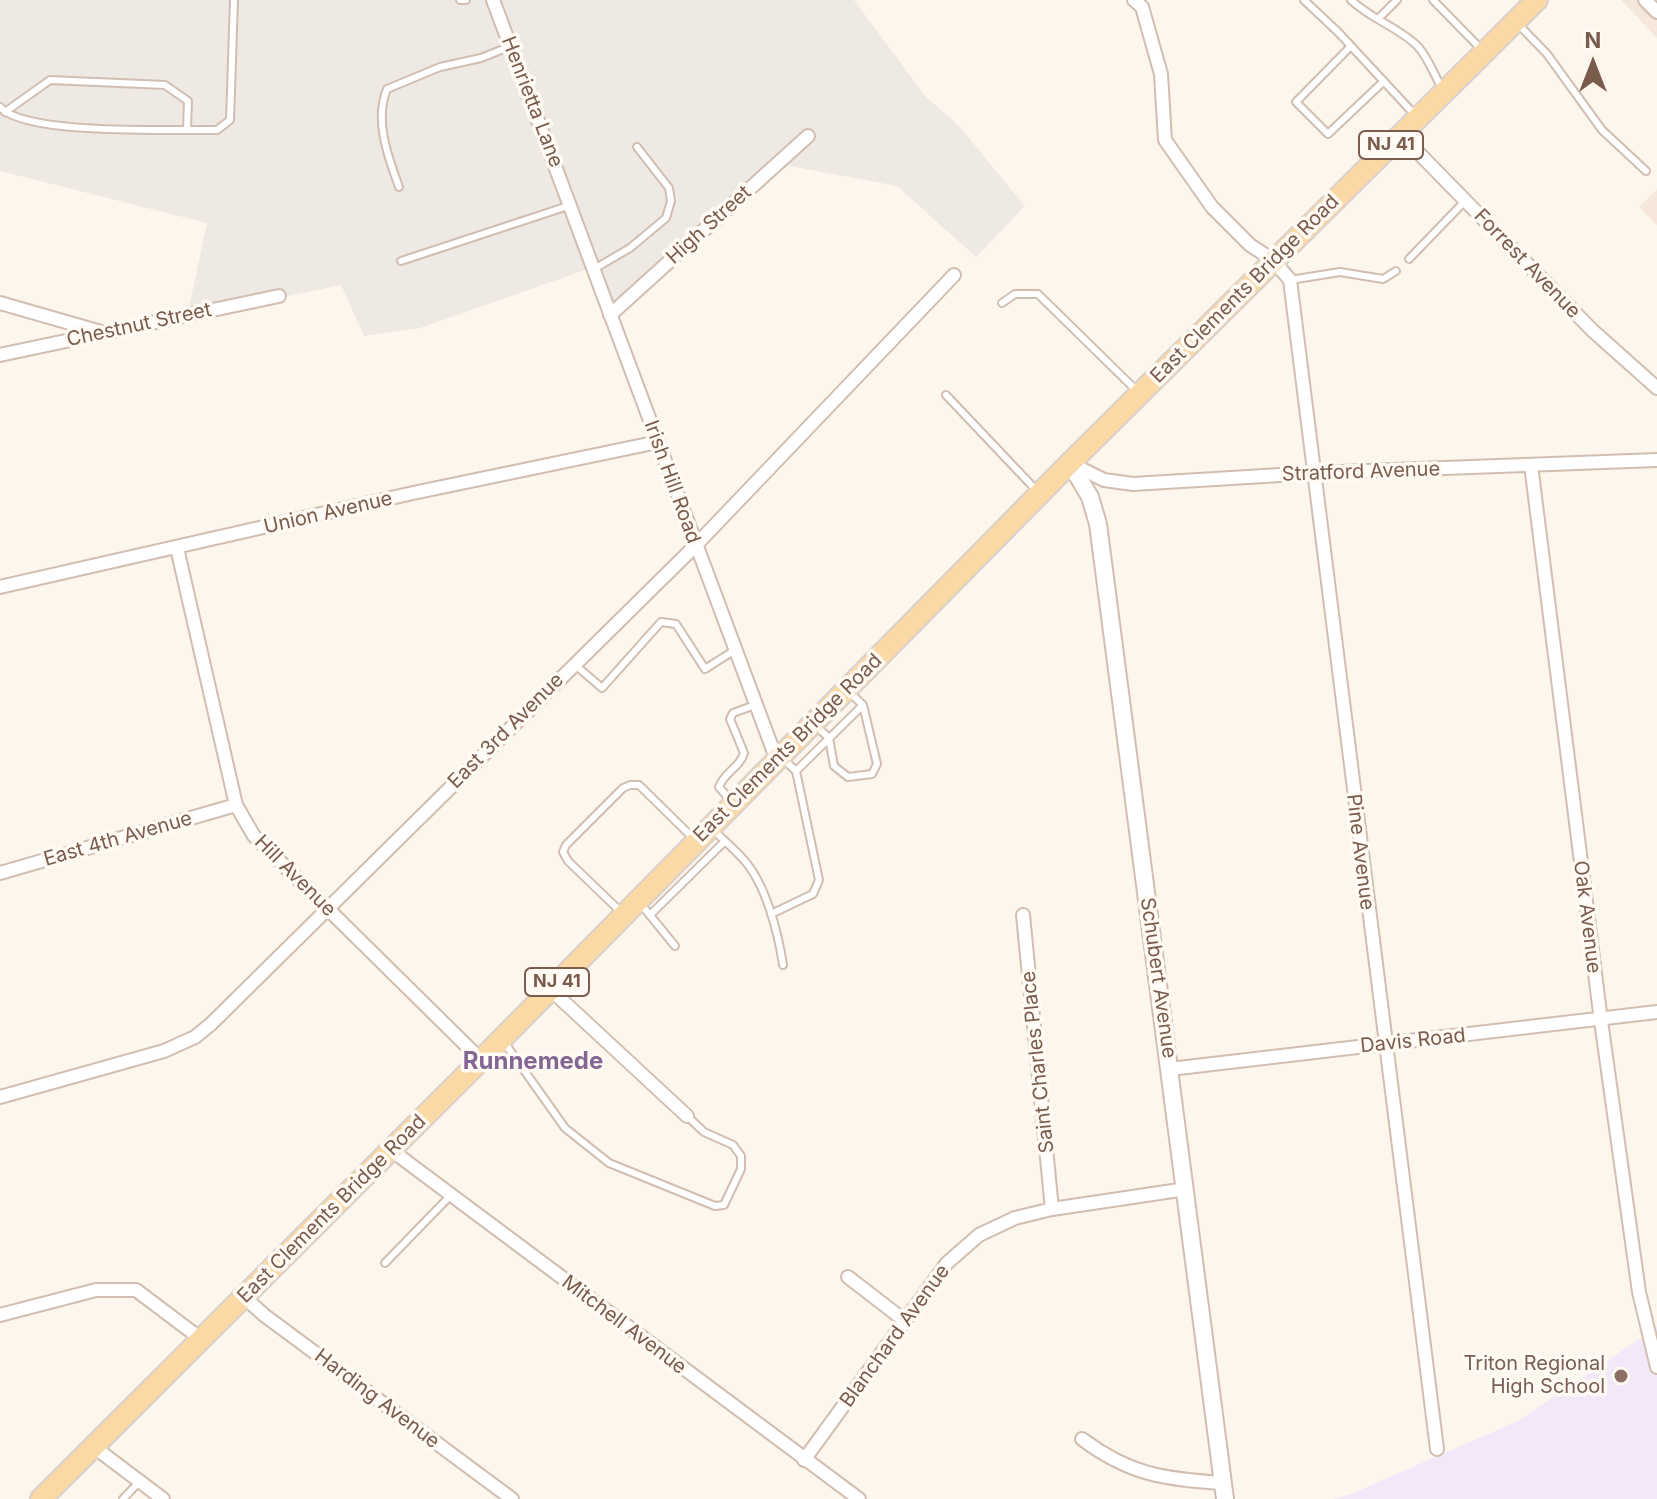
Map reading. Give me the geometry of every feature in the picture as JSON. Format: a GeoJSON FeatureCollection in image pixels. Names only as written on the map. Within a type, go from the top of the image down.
{"type":"FeatureCollection","features":[{"type":"Feature","properties":{"kind":"main road","name":"East Clements Bridge Road"},"geometry":{"type":"LineString","coordinates":[[41,1499],[550,989],[637,910],[703,834],[812,722],[1537,0]]}},
{"type":"Feature","properties":{"kind":"street","name":"Henrietta Lane"},"geometry":{"type":"LineString","coordinates":[[493,0],[571,205]]}},
{"type":"Feature","properties":{"kind":"street"},"geometry":{"type":"LineString","coordinates":[[1134,0],[1142,7],[1161,74],[1165,140],[1212,207],[1250,245],[1273,260],[1290,280]]}},
{"type":"Feature","properties":{"kind":"street"},"geometry":{"type":"LineString","coordinates":[[1645,0],[1657,12]]}},
{"type":"Feature","properties":{"kind":"street","name":"Forrest Avenue"},"geometry":{"type":"LineString","coordinates":[[1401,135],[1592,330],[1657,388]]}},
{"type":"Feature","properties":{"kind":"street","name":"High Street"},"geometry":{"type":"LineString","coordinates":[[610,315],[808,136]]}},
{"type":"Feature","properties":{"kind":"street","name":"Irish Hill Road"},"geometry":{"type":"LineString","coordinates":[[571,205],[695,546],[778,757]]}},
{"type":"Feature","properties":{"kind":"street","name":"East 3rd Avenue"},"geometry":{"type":"LineString","coordinates":[[0,1097],[164,1051],[195,1037],[211,1024],[695,546],[954,275]]}},
{"type":"Feature","properties":{"kind":"street","name":"Pine Avenue"},"geometry":{"type":"LineString","coordinates":[[1290,280],[1437,1449]]}},
{"type":"Feature","properties":{"kind":"street","name":"Chestnut Street"},"geometry":{"type":"LineString","coordinates":[[0,355],[279,296]]}},
{"type":"Feature","properties":{"kind":"street"},"geometry":{"type":"LineString","coordinates":[[0,303],[103,332]]}},
{"type":"Feature","properties":{"kind":"street","name":"Union Avenue"},"geometry":{"type":"LineString","coordinates":[[0,587],[413,493],[658,442]]}},
{"type":"Feature","properties":{"kind":"street","name":"Stratford Avenue"},"geometry":{"type":"LineString","coordinates":[[1070,463],[1104,480],[1133,484],[1313,473],[1657,460]]}},
{"type":"Feature","properties":{"kind":"street","name":"Schubert Avenue"},"geometry":{"type":"LineString","coordinates":[[1070,463],[1090,497],[1098,524],[1224,1491]]}},
{"type":"Feature","properties":{"kind":"street","name":"Oak Avenue"},"geometry":{"type":"LineString","coordinates":[[1531,465],[1601,1021],[1639,1292],[1657,1367]]}},
{"type":"Feature","properties":{"kind":"street","name":"Hill Avenue"},"geometry":{"type":"LineString","coordinates":[[177,548],[236,805],[254,836],[481,1060]]}},
{"type":"Feature","properties":{"kind":"street","name":"East 4th Avenue"},"geometry":{"type":"LineString","coordinates":[[0,873],[236,805]]}},
{"type":"Feature","properties":{"kind":"street","name":"Saint Charles Place"},"geometry":{"type":"LineString","coordinates":[[1023,915],[1052,1209]]}},
{"type":"Feature","properties":{"kind":"street"},"geometry":{"type":"LineString","coordinates":[[550,989],[687,1116]]}},
{"type":"Feature","properties":{"kind":"street","name":"Davis Road"},"geometry":{"type":"LineString","coordinates":[[1170,1069],[1601,1021],[1657,1012]]}},
{"type":"Feature","properties":{"kind":"street","name":"Mitchell Avenue"},"geometry":{"type":"LineString","coordinates":[[391,1150],[859,1499]]}},
{"type":"Feature","properties":{"kind":"street","name":"Blanchard Avenue"},"geometry":{"type":"LineString","coordinates":[[804,1460],[947,1263],[979,1235],[1015,1218],[1052,1209],[1186,1189]]}},
{"type":"Feature","properties":{"kind":"street"},"geometry":{"type":"LineString","coordinates":[[848,1277],[905,1321]]}},
{"type":"Feature","properties":{"kind":"street"},"geometry":{"type":"LineString","coordinates":[[0,1315],[96,1290],[136,1290],[201,1339]]}},
{"type":"Feature","properties":{"kind":"street","name":"Harding Avenue"},"geometry":{"type":"LineString","coordinates":[[244,1297],[512,1499]]}},
{"type":"Feature","properties":{"kind":"street"},"geometry":{"type":"LineString","coordinates":[[1082,1439],[1108,1459],[1139,1472],[1224,1491]]}},
{"type":"Feature","properties":{"kind":"street"},"geometry":{"type":"LineString","coordinates":[[94,1447],[163,1499]]}},
{"type":"Feature","properties":{"kind":"lane"},"geometry":{"type":"LineString","coordinates":[[2,109],[37,123],[217,130],[230,120],[234,0]]}},
{"type":"Feature","properties":{"kind":"lane"},"geometry":{"type":"LineString","coordinates":[[1304,0],[1418,118]]}},
{"type":"Feature","properties":{"kind":"lane"},"geometry":{"type":"LineString","coordinates":[[1351,0],[1367,15],[1379,18],[1416,44],[1444,93]]}},
{"type":"Feature","properties":{"kind":"lane"},"geometry":{"type":"LineString","coordinates":[[1379,18],[1397,0]]}},
{"type":"Feature","properties":{"kind":"lane"},"geometry":{"type":"LineString","coordinates":[[1433,0],[1485,52]]}},
{"type":"Feature","properties":{"kind":"lane"},"geometry":{"type":"LineString","coordinates":[[1516,21],[1547,54],[1602,130],[1646,171]]}},
{"type":"Feature","properties":{"kind":"lane"},"geometry":{"type":"LineString","coordinates":[[399,187],[385,151],[382,101],[387,89],[440,67],[481,58],[511,46]]}},
{"type":"Feature","properties":{"kind":"lane"},"geometry":{"type":"LineString","coordinates":[[1351,46],[1296,102],[1328,134],[1384,81]]}},
{"type":"Feature","properties":{"kind":"lane"},"geometry":{"type":"LineString","coordinates":[[2,109],[50,80],[165,85],[188,101],[187,129]]}},
{"type":"Feature","properties":{"kind":"lane"},"geometry":{"type":"LineString","coordinates":[[594,269],[630,248],[666,218],[671,201],[669,188],[637,147]]}},
{"type":"Feature","properties":{"kind":"lane"},"geometry":{"type":"LineString","coordinates":[[1409,259],[1465,201]]}},
{"type":"Feature","properties":{"kind":"lane"},"geometry":{"type":"LineString","coordinates":[[401,261],[571,205]]}},
{"type":"Feature","properties":{"kind":"lane"},"geometry":{"type":"LineString","coordinates":[[1290,280],[1340,272],[1383,279],[1396,271]]}},
{"type":"Feature","properties":{"kind":"lane"},"geometry":{"type":"LineString","coordinates":[[1002,303],[1015,294],[1038,294],[1140,393]]}},
{"type":"Feature","properties":{"kind":"lane"},"geometry":{"type":"LineString","coordinates":[[946,395],[1040,494]]}},
{"type":"Feature","properties":{"kind":"lane"},"geometry":{"type":"LineString","coordinates":[[574,664],[602,688],[661,622],[676,624],[705,669],[735,650]]}},
{"type":"Feature","properties":{"kind":"lane"},"geometry":{"type":"LineString","coordinates":[[812,722],[829,738],[834,766],[848,777],[872,774],[877,764],[863,705],[846,689]]}},
{"type":"Feature","properties":{"kind":"lane"},"geometry":{"type":"LineString","coordinates":[[733,803],[719,787],[721,779],[741,762],[744,753],[730,719],[733,713],[756,705]]}},
{"type":"Feature","properties":{"kind":"lane"},"geometry":{"type":"LineString","coordinates":[[796,771],[863,705]]}},
{"type":"Feature","properties":{"kind":"lane"},"geometry":{"type":"LineString","coordinates":[[771,914],[813,894],[819,880],[796,771],[778,757]]}},
{"type":"Feature","properties":{"kind":"lane"},"geometry":{"type":"LineString","coordinates":[[675,946],[637,910],[568,861],[563,852],[566,845],[630,785],[639,785],[703,834],[725,841],[746,862],[771,914],[783,965]]}},
{"type":"Feature","properties":{"kind":"lane"},"geometry":{"type":"LineString","coordinates":[[637,910],[725,841]]}},
{"type":"Feature","properties":{"kind":"lane"},"geometry":{"type":"LineString","coordinates":[[502,1039],[565,1128],[609,1163],[715,1206],[724,1205],[741,1169],[741,1156],[733,1145],[704,1132],[687,1116]]}},
{"type":"Feature","properties":{"kind":"lane"},"geometry":{"type":"LineString","coordinates":[[385,1263],[451,1195]]}},
{"type":"Feature","properties":{"kind":"lane"},"geometry":{"type":"LineString","coordinates":[[123,1499],[140,1481]]}},
{"type":"Feature","properties":{"kind":"shaded area"},"geometry":{"type":"Polygon","coordinates":[[[0,0],[854,0],[926,97],[958,125],[1025,206],[976,257],[897,186],[774,163],[610,319],[588,269],[420,328],[364,336],[341,285],[187,317],[207,223],[0,171],[0,0]]]}},
{"type":"Feature","properties":{"kind":"shaded area"},"geometry":{"type":"Polygon","coordinates":[[[1621,0],[1657,0],[1657,38],[1621,0]]]}},
{"type":"Feature","properties":{"kind":"shaded area"},"geometry":{"type":"Polygon","coordinates":[[[1657,189],[1657,225],[1639,207],[1657,189]]]}},
{"type":"Feature","properties":{"kind":"shaded area","name":"Triton Regional High School"},"geometry":{"type":"Polygon","coordinates":[[[1657,1327],[1657,1499],[1333,1499],[1518,1421],[1657,1327]]]}},
{"type":"Feature","properties":{"kind":"place","name":"Triton Regional High School"},"geometry":{"type":"Point","coordinates":[1621,1376]}},
{"type":"Feature","properties":{"kind":"district","name":"Runnemede"},"geometry":{"type":"Point","coordinates":[533,1062]}}]}
